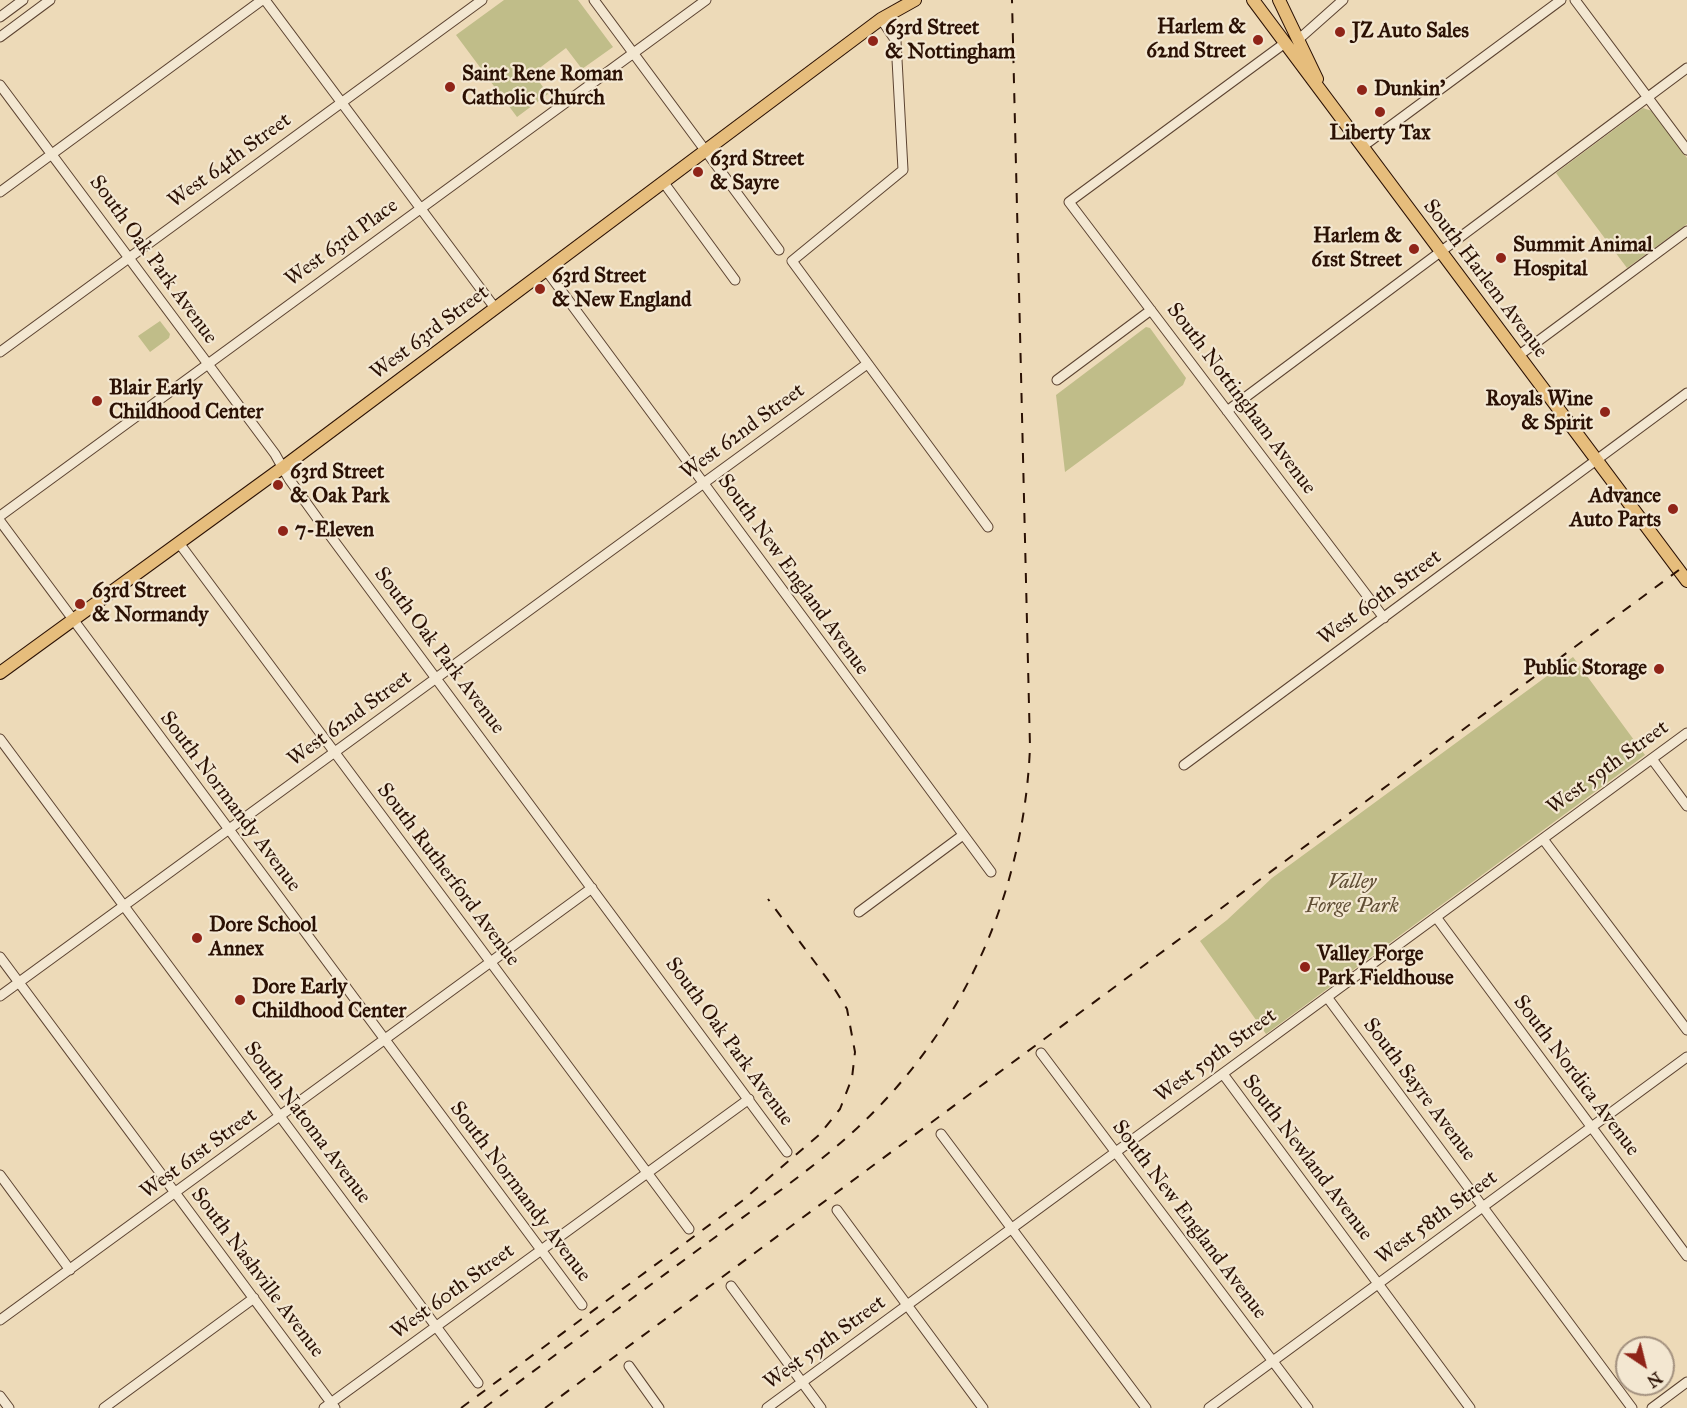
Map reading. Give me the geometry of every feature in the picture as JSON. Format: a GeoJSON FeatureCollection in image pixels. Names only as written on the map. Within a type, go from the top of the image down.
{"type":"FeatureCollection","features":[{"type":"Feature","properties":{"kind":"main road","name":"West 63rd Street"},"geometry":{"type":"LineString","coordinates":[[0,673],[282,468],[664,183],[880,19],[899,0]]}},
{"type":"Feature","properties":{"kind":"main road","name":"West 63rd Street"},"geometry":{"type":"LineString","coordinates":[[880,19],[915,0]]}},
{"type":"Feature","properties":{"kind":"main road","name":"South Harlem Avenue"},"geometry":{"type":"LineString","coordinates":[[1252,0],[1687,581]]}},
{"type":"Feature","properties":{"kind":"main road"},"geometry":{"type":"LineString","coordinates":[[1280,0],[1328,101]]}},
{"type":"Feature","properties":{"kind":"street"},"geometry":{"type":"LineString","coordinates":[[0,17],[23,0]]}},
{"type":"Feature","properties":{"kind":"street"},"geometry":{"type":"LineString","coordinates":[[0,37],[50,0]]}},
{"type":"Feature","properties":{"kind":"street"},"geometry":{"type":"LineString","coordinates":[[0,192],[263,0],[495,308]]}},
{"type":"Feature","properties":{"kind":"street","name":"West 64th Street"},"geometry":{"type":"LineString","coordinates":[[0,352],[482,0]]}},
{"type":"Feature","properties":{"kind":"street"},"geometry":{"type":"LineString","coordinates":[[594,0],[779,250]]}},
{"type":"Feature","properties":{"kind":"street","name":"West 63rd Place"},"geometry":{"type":"LineString","coordinates":[[0,516],[706,0]]}},
{"type":"Feature","properties":{"kind":"street"},"geometry":{"type":"LineString","coordinates":[[1299,39],[1343,0]]}},
{"type":"Feature","properties":{"kind":"street"},"geometry":{"type":"LineString","coordinates":[[1362,147],[1561,0]]}},
{"type":"Feature","properties":{"kind":"street"},"geometry":{"type":"LineString","coordinates":[[1575,0],[1687,150]]}},
{"type":"Feature","properties":{"kind":"street"},"geometry":{"type":"LineString","coordinates":[[880,19],[896,41],[903,170],[792,261],[988,527]]}},
{"type":"Feature","properties":{"kind":"street","name":"South Nottingham Avenue"},"geometry":{"type":"LineString","coordinates":[[1285,43],[1069,202],[1383,618]]}},
{"type":"Feature","properties":{"kind":"street"},"geometry":{"type":"LineString","coordinates":[[1227,411],[1687,68]]}},
{"type":"Feature","properties":{"kind":"street","name":"South Oak Park Avenue"},"geometry":{"type":"LineString","coordinates":[[0,85],[275,454],[282,468],[787,1152]]}},
{"type":"Feature","properties":{"kind":"street"},"geometry":{"type":"LineString","coordinates":[[664,183],[735,280]]}},
{"type":"Feature","properties":{"kind":"street"},"geometry":{"type":"LineString","coordinates":[[1518,356],[1687,231]]}},
{"type":"Feature","properties":{"kind":"street","name":"South New England Avenue"},"geometry":{"type":"LineString","coordinates":[[546,270],[991,872]]}},
{"type":"Feature","properties":{"kind":"street"},"geometry":{"type":"LineString","coordinates":[[1056,380],[1150,310]]}},
{"type":"Feature","properties":{"kind":"street","name":"West 62nd Street"},"geometry":{"type":"LineString","coordinates":[[0,996],[867,364]]}},
{"type":"Feature","properties":{"kind":"street","name":"West 60th Street"},"geometry":{"type":"LineString","coordinates":[[1184,765],[1687,393]]}},
{"type":"Feature","properties":{"kind":"street","name":"South Normandy Avenue"},"geometry":{"type":"LineString","coordinates":[[0,521],[582,1305]]}},
{"type":"Feature","properties":{"kind":"street","name":"South Rutherford Avenue"},"geometry":{"type":"LineString","coordinates":[[179,543],[689,1229]]}},
{"type":"Feature","properties":{"kind":"street","name":"West 59th Street"},"geometry":{"type":"LineString","coordinates":[[767,1408],[1687,733]]}},
{"type":"Feature","properties":{"kind":"street","name":"South Natoma Avenue"},"geometry":{"type":"LineString","coordinates":[[0,739],[478,1383]]}},
{"type":"Feature","properties":{"kind":"street"},"geometry":{"type":"LineString","coordinates":[[1652,759],[1687,806]]}},
{"type":"Feature","properties":{"kind":"street"},"geometry":{"type":"LineString","coordinates":[[859,912],[963,835]]}},
{"type":"Feature","properties":{"kind":"street"},"geometry":{"type":"LineString","coordinates":[[1543,839],[1687,1030]]}},
{"type":"Feature","properties":{"kind":"street","name":"West 61st Street"},"geometry":{"type":"LineString","coordinates":[[0,1320],[592,888]]}},
{"type":"Feature","properties":{"kind":"street","name":"South Nordica Avenue"},"geometry":{"type":"LineString","coordinates":[[1436,917],[1687,1256]]}},
{"type":"Feature","properties":{"kind":"street","name":"South Nashville Avenue"},"geometry":{"type":"LineString","coordinates":[[0,957],[254,1298],[330,1406]]}},
{"type":"Feature","properties":{"kind":"street","name":"South Sayre Avenue"},"geometry":{"type":"LineString","coordinates":[[1327,997],[1632,1408]]}},
{"type":"Feature","properties":{"kind":"street","name":"South New England Avenue"},"geometry":{"type":"LineString","coordinates":[[1041,1053],[1308,1408]]}},
{"type":"Feature","properties":{"kind":"street","name":"West 58th Street"},"geometry":{"type":"LineString","coordinates":[[1209,1408],[1687,1057]]}},
{"type":"Feature","properties":{"kind":"street","name":"South Newland Avenue"},"geometry":{"type":"LineString","coordinates":[[1222,1074],[1470,1408]]}},
{"type":"Feature","properties":{"kind":"street","name":"West 60th Street"},"geometry":{"type":"LineString","coordinates":[[330,1406],[436,1326],[749,1099]]}},
{"type":"Feature","properties":{"kind":"street"},"geometry":{"type":"LineString","coordinates":[[941,1134],[1146,1408]]}},
{"type":"Feature","properties":{"kind":"street"},"geometry":{"type":"LineString","coordinates":[[0,1175],[70,1269]]}},
{"type":"Feature","properties":{"kind":"street"},"geometry":{"type":"LineString","coordinates":[[837,1210],[983,1408]]}},
{"type":"Feature","properties":{"kind":"street"},"geometry":{"type":"LineString","coordinates":[[731,1286],[821,1408]]}},
{"type":"Feature","properties":{"kind":"street"},"geometry":{"type":"LineString","coordinates":[[104,1408],[254,1298]]}},
{"type":"Feature","properties":{"kind":"street"},"geometry":{"type":"LineString","coordinates":[[629,1366],[659,1408]]}},
{"type":"Feature","properties":{"kind":"street"},"geometry":{"type":"LineString","coordinates":[[1652,1408],[1687,1382]]}},
{"type":"Feature","properties":{"kind":"street"},"geometry":{"type":"LineString","coordinates":[[0,1396],[9,1408]]}},
{"type":"Feature","properties":{"kind":"green space"},"geometry":{"type":"Polygon","coordinates":[[[504,0],[578,0],[613,47],[582,69],[566,48],[533,73],[548,94],[517,117],[456,35],[504,0]]]}},
{"type":"Feature","properties":{"kind":"green space"},"geometry":{"type":"Polygon","coordinates":[[[1643,108],[1652,111],[1687,158],[1687,224],[1627,268],[1556,173],[1643,108]]]}},
{"type":"Feature","properties":{"kind":"green space"},"geometry":{"type":"Polygon","coordinates":[[[160,321],[170,334],[169,338],[150,352],[138,336],[160,321]]]}},
{"type":"Feature","properties":{"kind":"green space"},"geometry":{"type":"Polygon","coordinates":[[[1146,327],[1150,328],[1186,378],[1183,385],[1065,472],[1056,395],[1146,327]]]}},
{"type":"Feature","properties":{"kind":"green space","name":"Valley Forge Park"},"geometry":{"type":"Polygon","coordinates":[[[1573,657],[1645,755],[1266,1034],[1200,941],[1227,920],[1272,878],[1573,657]]]}},
{"type":"Feature","properties":{"kind":"railway"},"geometry":{"type":"LineString","coordinates":[[484,1408],[783,1188],[854,1131],[893,1092],[927,1049],[956,1004],[981,957],[1000,907],[1015,855],[1025,802],[1030,747],[1012,0]]}},
{"type":"Feature","properties":{"kind":"railway"},"geometry":{"type":"LineString","coordinates":[[545,1408],[1687,564]]}},
{"type":"Feature","properties":{"kind":"railway"},"geometry":{"type":"LineString","coordinates":[[461,1408],[742,1201],[819,1135],[840,1109],[852,1078],[855,1052],[847,1009],[768,899]]}},
{"type":"Feature","properties":{"kind":"place","name":"JZ Auto Sales"},"geometry":{"type":"Point","coordinates":[1340,32]}},
{"type":"Feature","properties":{"kind":"place","name":"Harlem & 62nd Street"},"geometry":{"type":"Point","coordinates":[1258,40]}},
{"type":"Feature","properties":{"kind":"place","name":"63rd Street & Nottingham"},"geometry":{"type":"Point","coordinates":[873,41]}},
{"type":"Feature","properties":{"kind":"place","name":"Saint Rene Roman Catholic Church"},"geometry":{"type":"Point","coordinates":[450,87]}},
{"type":"Feature","properties":{"kind":"place","name":"Dunkin'"},"geometry":{"type":"Point","coordinates":[1362,90]}},
{"type":"Feature","properties":{"kind":"place","name":"Liberty Tax"},"geometry":{"type":"Point","coordinates":[1380,112]}},
{"type":"Feature","properties":{"kind":"place","name":"63rd Street & Sayre"},"geometry":{"type":"Point","coordinates":[698,172]}},
{"type":"Feature","properties":{"kind":"place","name":"Harlem & 61st Street"},"geometry":{"type":"Point","coordinates":[1414,249]}},
{"type":"Feature","properties":{"kind":"place","name":"Summit Animal Hospital"},"geometry":{"type":"Point","coordinates":[1501,258]}},
{"type":"Feature","properties":{"kind":"place","name":"63rd Street & New England"},"geometry":{"type":"Point","coordinates":[540,289]}},
{"type":"Feature","properties":{"kind":"place","name":"Blair Early Childhood Center"},"geometry":{"type":"Point","coordinates":[97,401]}},
{"type":"Feature","properties":{"kind":"place","name":"Royals Wine & Spirit"},"geometry":{"type":"Point","coordinates":[1605,412]}},
{"type":"Feature","properties":{"kind":"place","name":"63rd Street & Oak Park"},"geometry":{"type":"Point","coordinates":[278,485]}},
{"type":"Feature","properties":{"kind":"place","name":"Advance Auto Parts"},"geometry":{"type":"Point","coordinates":[1673,509]}},
{"type":"Feature","properties":{"kind":"place","name":"7-Eleven"},"geometry":{"type":"Point","coordinates":[283,531]}},
{"type":"Feature","properties":{"kind":"place","name":"63rd Street & Normandy"},"geometry":{"type":"Point","coordinates":[80,604]}},
{"type":"Feature","properties":{"kind":"place","name":"Public Storage"},"geometry":{"type":"Point","coordinates":[1659,669]}},
{"type":"Feature","properties":{"kind":"place","name":"Dore School Annex"},"geometry":{"type":"Point","coordinates":[197,938]}},
{"type":"Feature","properties":{"kind":"place","name":"Valley Forge Park Fieldhouse"},"geometry":{"type":"Point","coordinates":[1305,967]}},
{"type":"Feature","properties":{"kind":"place","name":"Dore Early Childhood Center"},"geometry":{"type":"Point","coordinates":[240,1000]}}]}
